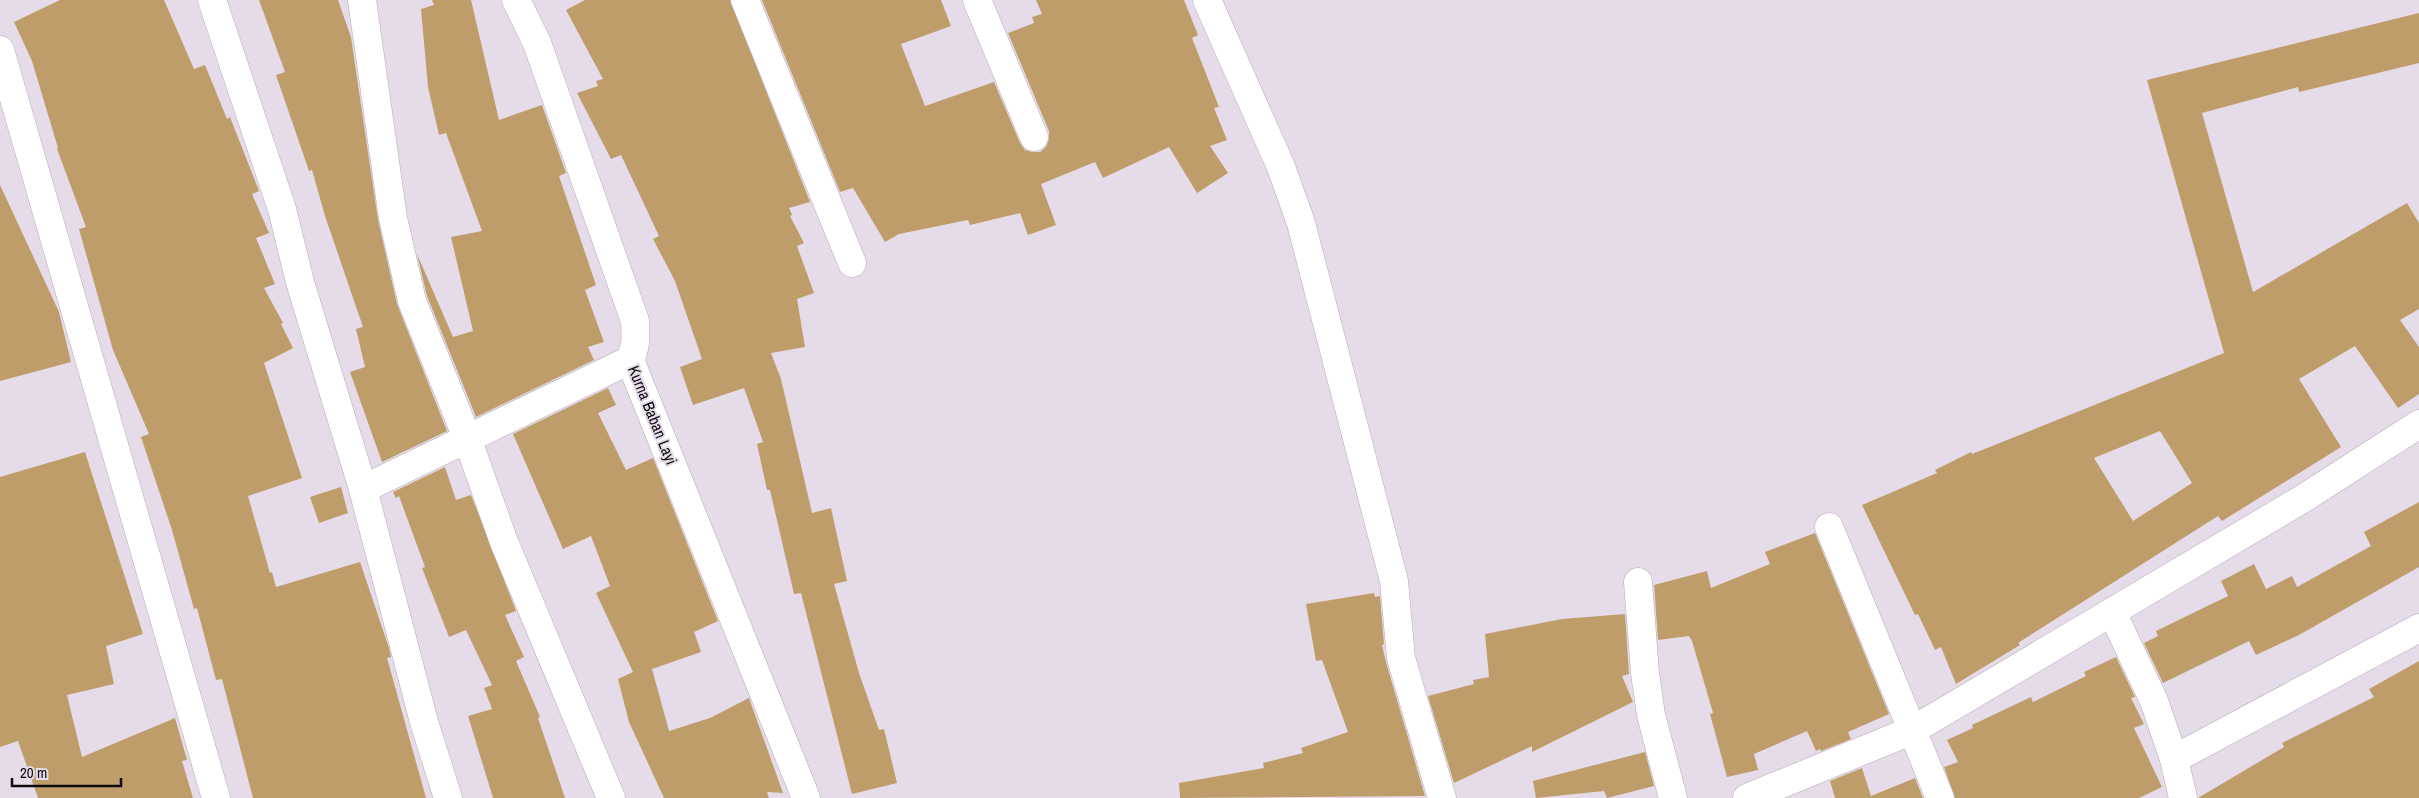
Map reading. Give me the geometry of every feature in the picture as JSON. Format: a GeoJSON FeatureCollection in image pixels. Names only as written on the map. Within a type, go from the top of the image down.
{"type":"FeatureCollection","features":[{"type":"Feature","properties":{"kind":"street"},"geometry":{"type":"LineString","coordinates":[[212,0],[282,210],[300,282],[364,489],[424,722],[448,798]]}},
{"type":"Feature","properties":{"kind":"street"},"geometry":{"type":"LineString","coordinates":[[362,0],[399,254],[412,301],[467,438],[504,542],[611,798]]}},
{"type":"Feature","properties":{"kind":"street","name":"Kurna Baban Layi"},"geometry":{"type":"LineString","coordinates":[[516,0],[537,42],[635,321],[636,338],[630,360],[806,798]]}},
{"type":"Feature","properties":{"kind":"street"},"geometry":{"type":"LineString","coordinates":[[745,0],[852,263]]}},
{"type":"Feature","properties":{"kind":"street"},"geometry":{"type":"LineString","coordinates":[[978,0],[1034,137]]}},
{"type":"Feature","properties":{"kind":"street"},"geometry":{"type":"LineString","coordinates":[[1207,0],[1281,167],[1301,223],[1394,580],[1402,658],[1442,798]]}},
{"type":"Feature","properties":{"kind":"street"},"geometry":{"type":"LineString","coordinates":[[0,50],[216,798]]}},
{"type":"Feature","properties":{"kind":"street"},"geometry":{"type":"LineString","coordinates":[[364,489],[630,360]]}},
{"type":"Feature","properties":{"kind":"street"},"geometry":{"type":"LineString","coordinates":[[1747,798],[1913,730],[2304,498],[2419,424]]}},
{"type":"Feature","properties":{"kind":"street"},"geometry":{"type":"LineString","coordinates":[[1829,527],[1940,798]]}},
{"type":"Feature","properties":{"kind":"street"},"geometry":{"type":"LineString","coordinates":[[1638,582],[1645,673],[1651,715],[1673,798]]}},
{"type":"Feature","properties":{"kind":"street"},"geometry":{"type":"LineString","coordinates":[[2112,612],[2154,701],[2174,759],[2183,798]]}},
{"type":"Feature","properties":{"kind":"street"},"geometry":{"type":"LineString","coordinates":[[2174,759],[2419,628]]}},
{"type":"Feature","properties":{"kind":"building"},"geometry":{"type":"Polygon","coordinates":[[[60,0],[164,0],[194,69],[205,65],[227,119],[230,117],[259,191],[252,194],[269,233],[256,238],[275,284],[264,288],[283,323],[281,324],[293,348],[264,363],[302,478],[248,496],[270,573],[272,572],[276,587],[360,562],[389,648],[391,657],[387,658],[426,798],[253,798],[222,679],[216,680],[197,608],[194,609],[172,530],[141,437],[149,434],[113,350],[79,229],[86,227],[57,149],[32,61],[14,22],[60,0]]]}},
{"type":"Feature","properties":{"kind":"building"},"geometry":{"type":"Polygon","coordinates":[[[259,0],[338,0],[351,37],[378,220],[397,304],[447,431],[382,462],[350,372],[365,367],[356,329],[363,327],[325,216],[312,170],[309,171],[276,75],[285,72],[259,0]]]}},
{"type":"Feature","properties":{"kind":"building"},"geometry":{"type":"Polygon","coordinates":[[[432,0],[471,0],[499,120],[542,105],[566,173],[559,176],[596,285],[585,290],[604,342],[588,347],[594,360],[476,417],[427,296],[417,254],[453,337],[473,331],[451,237],[482,231],[446,133],[439,135],[428,87],[421,9],[434,5],[432,0]]]}},
{"type":"Feature","properties":{"kind":"building"},"geometry":{"type":"Polygon","coordinates":[[[585,0],[730,0],[810,202],[789,208],[792,215],[790,216],[804,243],[797,246],[814,293],[797,299],[805,347],[771,353],[781,379],[812,513],[831,508],[847,581],[834,584],[859,673],[879,730],[884,729],[897,783],[852,794],[801,593],[794,594],[770,490],[767,490],[757,444],[763,442],[744,388],[693,405],[680,367],[702,359],[675,281],[653,239],[659,236],[621,155],[611,159],[577,93],[598,86],[596,81],[603,79],[566,10],[585,0]]]}},
{"type":"Feature","properties":{"kind":"building"},"geometry":{"type":"Polygon","coordinates":[[[762,0],[941,0],[951,26],[901,44],[925,106],[994,82],[1020,143],[1025,150],[1040,152],[1046,147],[1049,131],[1008,33],[1034,23],[1032,17],[1042,14],[1036,0],[1184,0],[1198,35],[1192,38],[1219,107],[1214,108],[1227,140],[1210,146],[1228,173],[1197,193],[1169,147],[1103,178],[1095,162],[1041,184],[1056,225],[1028,235],[1020,213],[970,225],[968,220],[899,234],[885,242],[853,188],[840,192],[762,0]]]}},
{"type":"Feature","properties":{"kind":"building"},"geometry":{"type":"Polygon","coordinates":[[[2419,13],[2419,63],[2299,92],[2298,87],[2202,113],[2253,292],[2407,203],[2419,223],[2419,309],[2400,320],[2419,347],[2419,394],[2398,408],[2355,346],[2299,379],[2341,447],[2222,521],[2218,516],[2018,643],[2020,645],[1956,684],[1941,647],[1935,650],[1918,614],[1915,615],[1862,505],[1937,473],[1935,470],[1971,452],[1972,454],[2224,353],[2147,80],[2419,13]],[[2160,431],[2094,458],[2133,521],[2192,483],[2160,431]]]}},
{"type":"Feature","properties":{"kind":"building"},"geometry":{"type":"Polygon","coordinates":[[[0,185],[59,312],[71,362],[0,381],[0,185]]]}},
{"type":"Feature","properties":{"kind":"building"},"geometry":{"type":"Polygon","coordinates":[[[608,388],[616,405],[598,413],[626,470],[653,458],[718,621],[694,632],[701,652],[652,669],[669,731],[710,718],[749,698],[783,793],[767,792],[769,798],[664,798],[629,722],[618,679],[633,672],[596,593],[610,586],[591,536],[563,549],[513,434],[608,388]]]}},
{"type":"Feature","properties":{"kind":"building"},"geometry":{"type":"Polygon","coordinates":[[[85,452],[143,634],[106,646],[114,684],[67,695],[82,757],[175,718],[187,760],[182,761],[193,798],[38,798],[18,741],[0,747],[0,477],[85,452]]]}},
{"type":"Feature","properties":{"kind":"building"},"geometry":{"type":"Polygon","coordinates":[[[445,467],[456,500],[471,495],[516,611],[505,615],[524,657],[516,661],[540,717],[538,718],[565,798],[493,798],[468,716],[492,709],[484,688],[492,685],[466,630],[449,637],[422,568],[425,567],[399,496],[396,498],[393,492],[445,467]]]}},
{"type":"Feature","properties":{"kind":"building"},"geometry":{"type":"Polygon","coordinates":[[[341,487],[348,513],[319,523],[310,497],[341,487]]]}},
{"type":"Feature","properties":{"kind":"building"},"geometry":{"type":"Polygon","coordinates":[[[2419,502],[2419,567],[2299,635],[2256,655],[2249,641],[2163,683],[2144,643],[2158,636],[2156,631],[2228,596],[2221,581],[2254,564],[2266,589],[2292,576],[2297,587],[2371,546],[2364,532],[2419,502]]]}},
{"type":"Feature","properties":{"kind":"building"},"geometry":{"type":"Polygon","coordinates":[[[1815,533],[1889,714],[1848,732],[1851,739],[1821,751],[1820,749],[1816,751],[1807,731],[1754,754],[1758,770],[1727,777],[1710,714],[1713,713],[1692,641],[1689,636],[1658,640],[1654,585],[1707,571],[1711,588],[1770,564],[1765,552],[1815,533]]]}},
{"type":"Feature","properties":{"kind":"building"},"geometry":{"type":"Polygon","coordinates":[[[1374,593],[1375,597],[1380,596],[1384,644],[1382,645],[1386,662],[1425,796],[1180,798],[1179,783],[1264,768],[1263,763],[1303,753],[1301,748],[1348,732],[1322,660],[1316,661],[1306,604],[1374,593]]]}},
{"type":"Feature","properties":{"kind":"building"},"geometry":{"type":"Polygon","coordinates":[[[1625,614],[1629,674],[1622,676],[1633,702],[1532,752],[1532,746],[1454,783],[1428,696],[1474,684],[1473,680],[1489,677],[1485,634],[1562,619],[1625,614]]]}},
{"type":"Feature","properties":{"kind":"building"},"geometry":{"type":"Polygon","coordinates":[[[2116,657],[2135,697],[2131,698],[2144,724],[2134,728],[2162,787],[2139,798],[1955,798],[1944,767],[1958,762],[1947,740],[1973,728],[1972,725],[2031,697],[2033,702],[2086,676],[2084,672],[2116,657]]]}},
{"type":"Feature","properties":{"kind":"building"},"geometry":{"type":"Polygon","coordinates":[[[2419,661],[2419,798],[2198,798],[2284,747],[2282,743],[2374,697],[2369,689],[2419,661]]]}},
{"type":"Feature","properties":{"kind":"building"},"geometry":{"type":"Polygon","coordinates":[[[1645,752],[1654,786],[1607,798],[1604,791],[1536,798],[1533,781],[1645,752]]]}},
{"type":"Feature","properties":{"kind":"building"},"geometry":{"type":"Polygon","coordinates":[[[1862,768],[1871,796],[1915,778],[1923,798],[1835,798],[1830,781],[1862,768]]]}}]}
